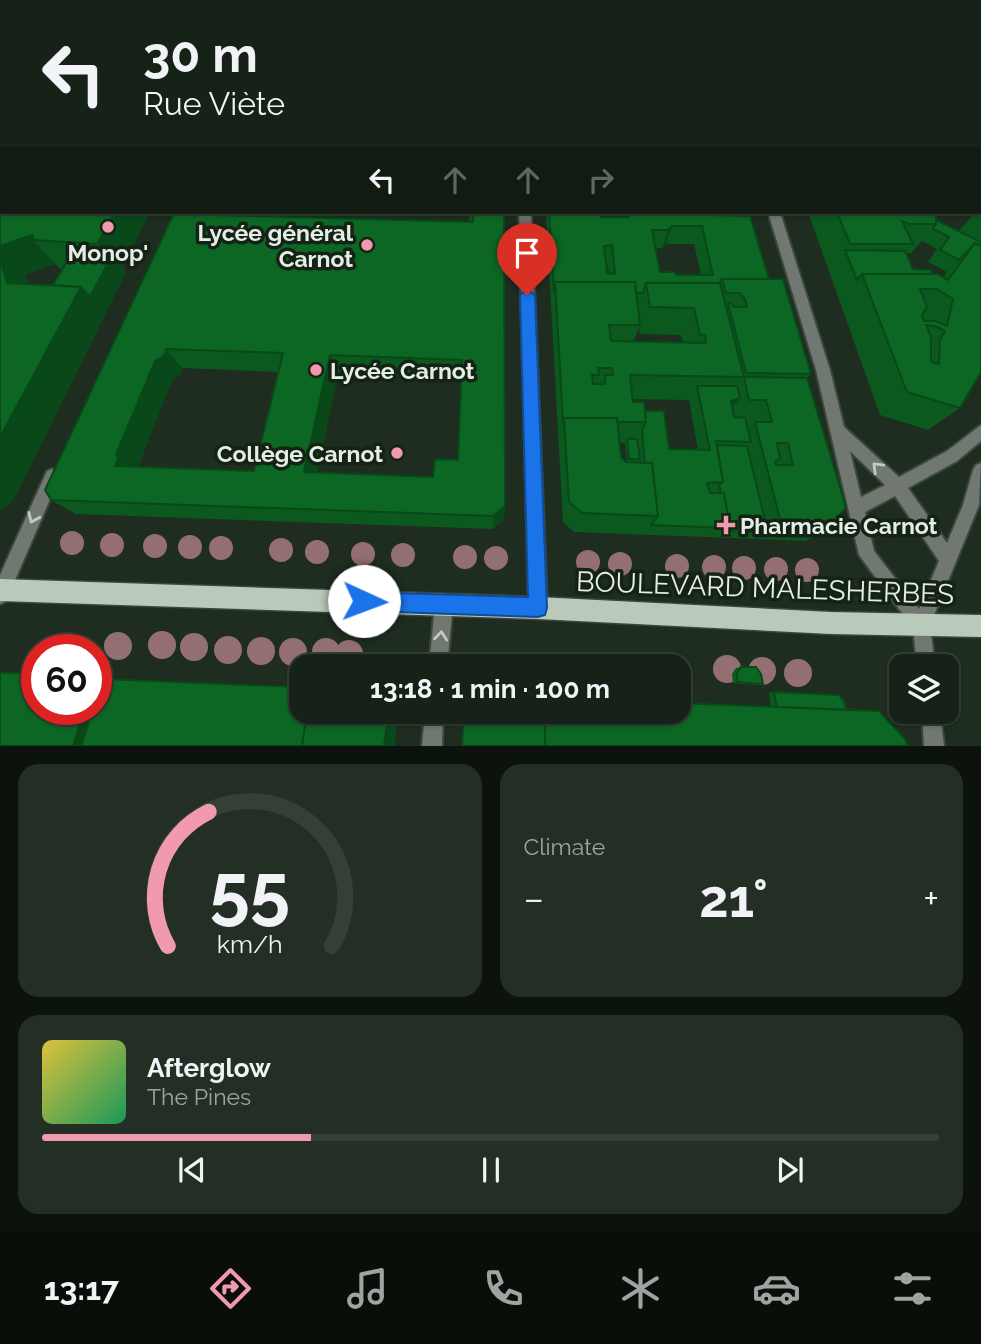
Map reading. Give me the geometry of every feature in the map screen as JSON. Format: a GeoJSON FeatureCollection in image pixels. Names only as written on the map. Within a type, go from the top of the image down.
{"type":"FeatureCollection","features":[{"type":"Feature","properties":{"kind":"main road","name":"BOULEVARD MALESHERBES"},"geometry":{"type":"LineString","coordinates":[[1,592],[444,604],[981,626]]}},
{"type":"Feature","properties":{"kind":"street"},"geometry":{"type":"LineString","coordinates":[[525,214],[538,608]]}},
{"type":"Feature","properties":{"kind":"street"},"geometry":{"type":"LineString","coordinates":[[775,214],[811,329],[839,431],[867,555],[921,625]]}},
{"type":"Feature","properties":{"kind":"street"},"geometry":{"type":"LineString","coordinates":[[839,431],[897,486],[948,559]]}},
{"type":"Feature","properties":{"kind":"street"},"geometry":{"type":"LineString","coordinates":[[857,508],[952,456],[981,432]]}},
{"type":"Feature","properties":{"kind":"street"},"geometry":{"type":"LineString","coordinates":[[1,592],[60,460]]}},
{"type":"Feature","properties":{"kind":"street"},"geometry":{"type":"LineString","coordinates":[[924,654],[921,625],[971,505],[981,470]]}},
{"type":"Feature","properties":{"kind":"street"},"geometry":{"type":"LineString","coordinates":[[439,654],[444,604]]}},
{"type":"Feature","properties":{"kind":"street"},"geometry":{"type":"LineString","coordinates":[[432,746],[433,724]]}},
{"type":"Feature","properties":{"kind":"street"},"geometry":{"type":"LineString","coordinates":[[932,724],[934,746]]}},
{"type":"Feature","properties":{"kind":"building"},"geometry":{"type":"Polygon","coordinates":[[[0,214],[114,214],[97,244],[34,240],[32,235],[0,246],[0,214]]]}},
{"type":"Feature","properties":{"kind":"building","name":"Lycée Carnot"},"geometry":{"type":"Polygon","coordinates":[[[174,214],[473,222],[473,214],[504,214],[505,506],[493,516],[51,500],[45,490],[174,214]],[[166,349],[164,356],[155,361],[116,455],[118,458],[115,466],[254,471],[283,353],[166,349]],[[330,355],[304,472],[433,477],[435,459],[458,460],[462,360],[330,355]]]}},
{"type":"Feature","properties":{"kind":"building"},"geometry":{"type":"Polygon","coordinates":[[[549,214],[601,214],[601,217],[628,217],[627,214],[750,216],[769,279],[722,279],[720,283],[646,283],[643,293],[636,293],[635,282],[555,282],[554,292],[549,214]],[[672,226],[668,230],[652,230],[660,272],[713,275],[702,226],[672,226]],[[612,245],[604,246],[607,273],[615,274],[612,245]]]}},
{"type":"Feature","properties":{"kind":"building"},"geometry":{"type":"Polygon","coordinates":[[[838,214],[936,214],[936,224],[909,224],[902,221],[913,244],[850,244],[838,214]]]}},
{"type":"Feature","properties":{"kind":"building"},"geometry":{"type":"Polygon","coordinates":[[[936,220],[981,242],[981,246],[975,243],[959,260],[940,250],[949,237],[933,229],[936,220]]]}},
{"type":"Feature","properties":{"kind":"building"},"geometry":{"type":"Polygon","coordinates":[[[975,243],[981,246],[981,372],[960,408],[907,392],[862,274],[937,274],[948,280],[975,243]],[[920,289],[927,307],[922,315],[924,321],[935,321],[947,326],[953,299],[937,289],[920,289]],[[926,325],[931,337],[931,362],[939,364],[940,340],[945,331],[926,325]]]}},
{"type":"Feature","properties":{"kind":"building"},"geometry":{"type":"Polygon","coordinates":[[[845,250],[905,251],[913,269],[931,270],[931,274],[862,274],[857,280],[845,250]]]}},
{"type":"Feature","properties":{"kind":"building"},"geometry":{"type":"Polygon","coordinates":[[[72,253],[112,255],[90,297],[81,287],[53,285],[72,253]]]}},
{"type":"Feature","properties":{"kind":"building"},"geometry":{"type":"Polygon","coordinates":[[[0,258],[7,283],[81,287],[0,437],[0,258]]]}},
{"type":"Feature","properties":{"kind":"building"},"geometry":{"type":"Polygon","coordinates":[[[722,279],[783,279],[811,374],[746,373],[728,303],[732,303],[734,307],[747,307],[745,299],[740,293],[726,293],[722,279]]]}},
{"type":"Feature","properties":{"kind":"building"},"geometry":{"type":"Polygon","coordinates":[[[555,282],[635,282],[640,325],[609,325],[611,341],[706,343],[705,335],[700,335],[694,308],[650,307],[646,283],[720,283],[744,377],[630,375],[633,402],[644,402],[646,422],[617,422],[617,418],[564,418],[563,421],[555,282]],[[598,368],[599,375],[592,375],[593,384],[605,384],[605,375],[613,375],[612,368],[598,368]]]}},
{"type":"Feature","properties":{"kind":"building"},"geometry":{"type":"Polygon","coordinates":[[[744,377],[807,378],[846,507],[832,525],[781,523],[755,422],[772,422],[766,400],[749,400],[744,377]],[[777,443],[780,458],[775,462],[776,465],[793,465],[788,443],[777,443]]]}},
{"type":"Feature","properties":{"kind":"building"},"geometry":{"type":"Polygon","coordinates":[[[697,386],[737,386],[740,398],[731,401],[734,417],[745,418],[751,442],[716,441],[723,482],[707,483],[710,493],[724,493],[730,528],[651,525],[658,516],[652,463],[645,463],[642,430],[646,422],[645,411],[664,411],[669,449],[710,450],[697,386]]]}},
{"type":"Feature","properties":{"kind":"building"},"geometry":{"type":"Polygon","coordinates":[[[564,418],[617,418],[621,457],[626,462],[652,463],[658,516],[582,513],[569,502],[564,418]]]}},
{"type":"Feature","properties":{"kind":"building"},"geometry":{"type":"Polygon","coordinates":[[[627,439],[637,439],[640,459],[629,459],[627,439]]]}},
{"type":"Feature","properties":{"kind":"building"},"geometry":{"type":"Polygon","coordinates":[[[717,445],[747,446],[768,533],[727,531],[730,528],[724,493],[721,493],[719,485],[723,482],[717,445]]]}},
{"type":"Feature","properties":{"kind":"building"},"geometry":{"type":"Polygon","coordinates":[[[741,667],[756,667],[763,684],[737,682],[737,673],[741,667]]]}},
{"type":"Feature","properties":{"kind":"building"},"geometry":{"type":"Polygon","coordinates":[[[0,673],[21,673],[21,725],[80,725],[73,746],[0,746],[0,673]]]}},
{"type":"Feature","properties":{"kind":"building"},"geometry":{"type":"Polygon","coordinates":[[[112,679],[289,687],[289,724],[305,724],[302,746],[81,746],[88,725],[112,725],[112,679]]]}},
{"type":"Feature","properties":{"kind":"building"},"geometry":{"type":"Polygon","coordinates":[[[774,692],[839,695],[846,710],[777,707],[774,692]]]}},
{"type":"Feature","properties":{"kind":"building"},"geometry":{"type":"Polygon","coordinates":[[[691,703],[879,711],[906,740],[907,746],[545,746],[545,724],[691,724],[691,703]]]}},
{"type":"Feature","properties":{"kind":"building"},"geometry":{"type":"Polygon","coordinates":[[[305,724],[387,724],[384,746],[302,746],[305,724]]]}},
{"type":"Feature","properties":{"kind":"building"},"geometry":{"type":"Polygon","coordinates":[[[463,724],[545,724],[545,746],[462,746],[463,724]]]}},
{"type":"Feature","properties":{"kind":"place","name":"Monop'"},"geometry":{"type":"Point","coordinates":[108,227]}},
{"type":"Feature","properties":{"kind":"place","name":"Lycée général Carnot"},"geometry":{"type":"Point","coordinates":[367,245]}},
{"type":"Feature","properties":{"kind":"place","name":"Lycée Carnot"},"geometry":{"type":"Point","coordinates":[316,370]}},
{"type":"Feature","properties":{"kind":"place","name":"Collège Carnot"},"geometry":{"type":"Point","coordinates":[397,453]}},
{"type":"Feature","properties":{"kind":"place","name":"Pharmacie Carnot"},"geometry":{"type":"Point","coordinates":[726,525]}},
{"type":"Feature","properties":{"kind":"route"},"geometry":{"type":"LineString","coordinates":[[364,601],[538,608],[527,295]]}}]}
